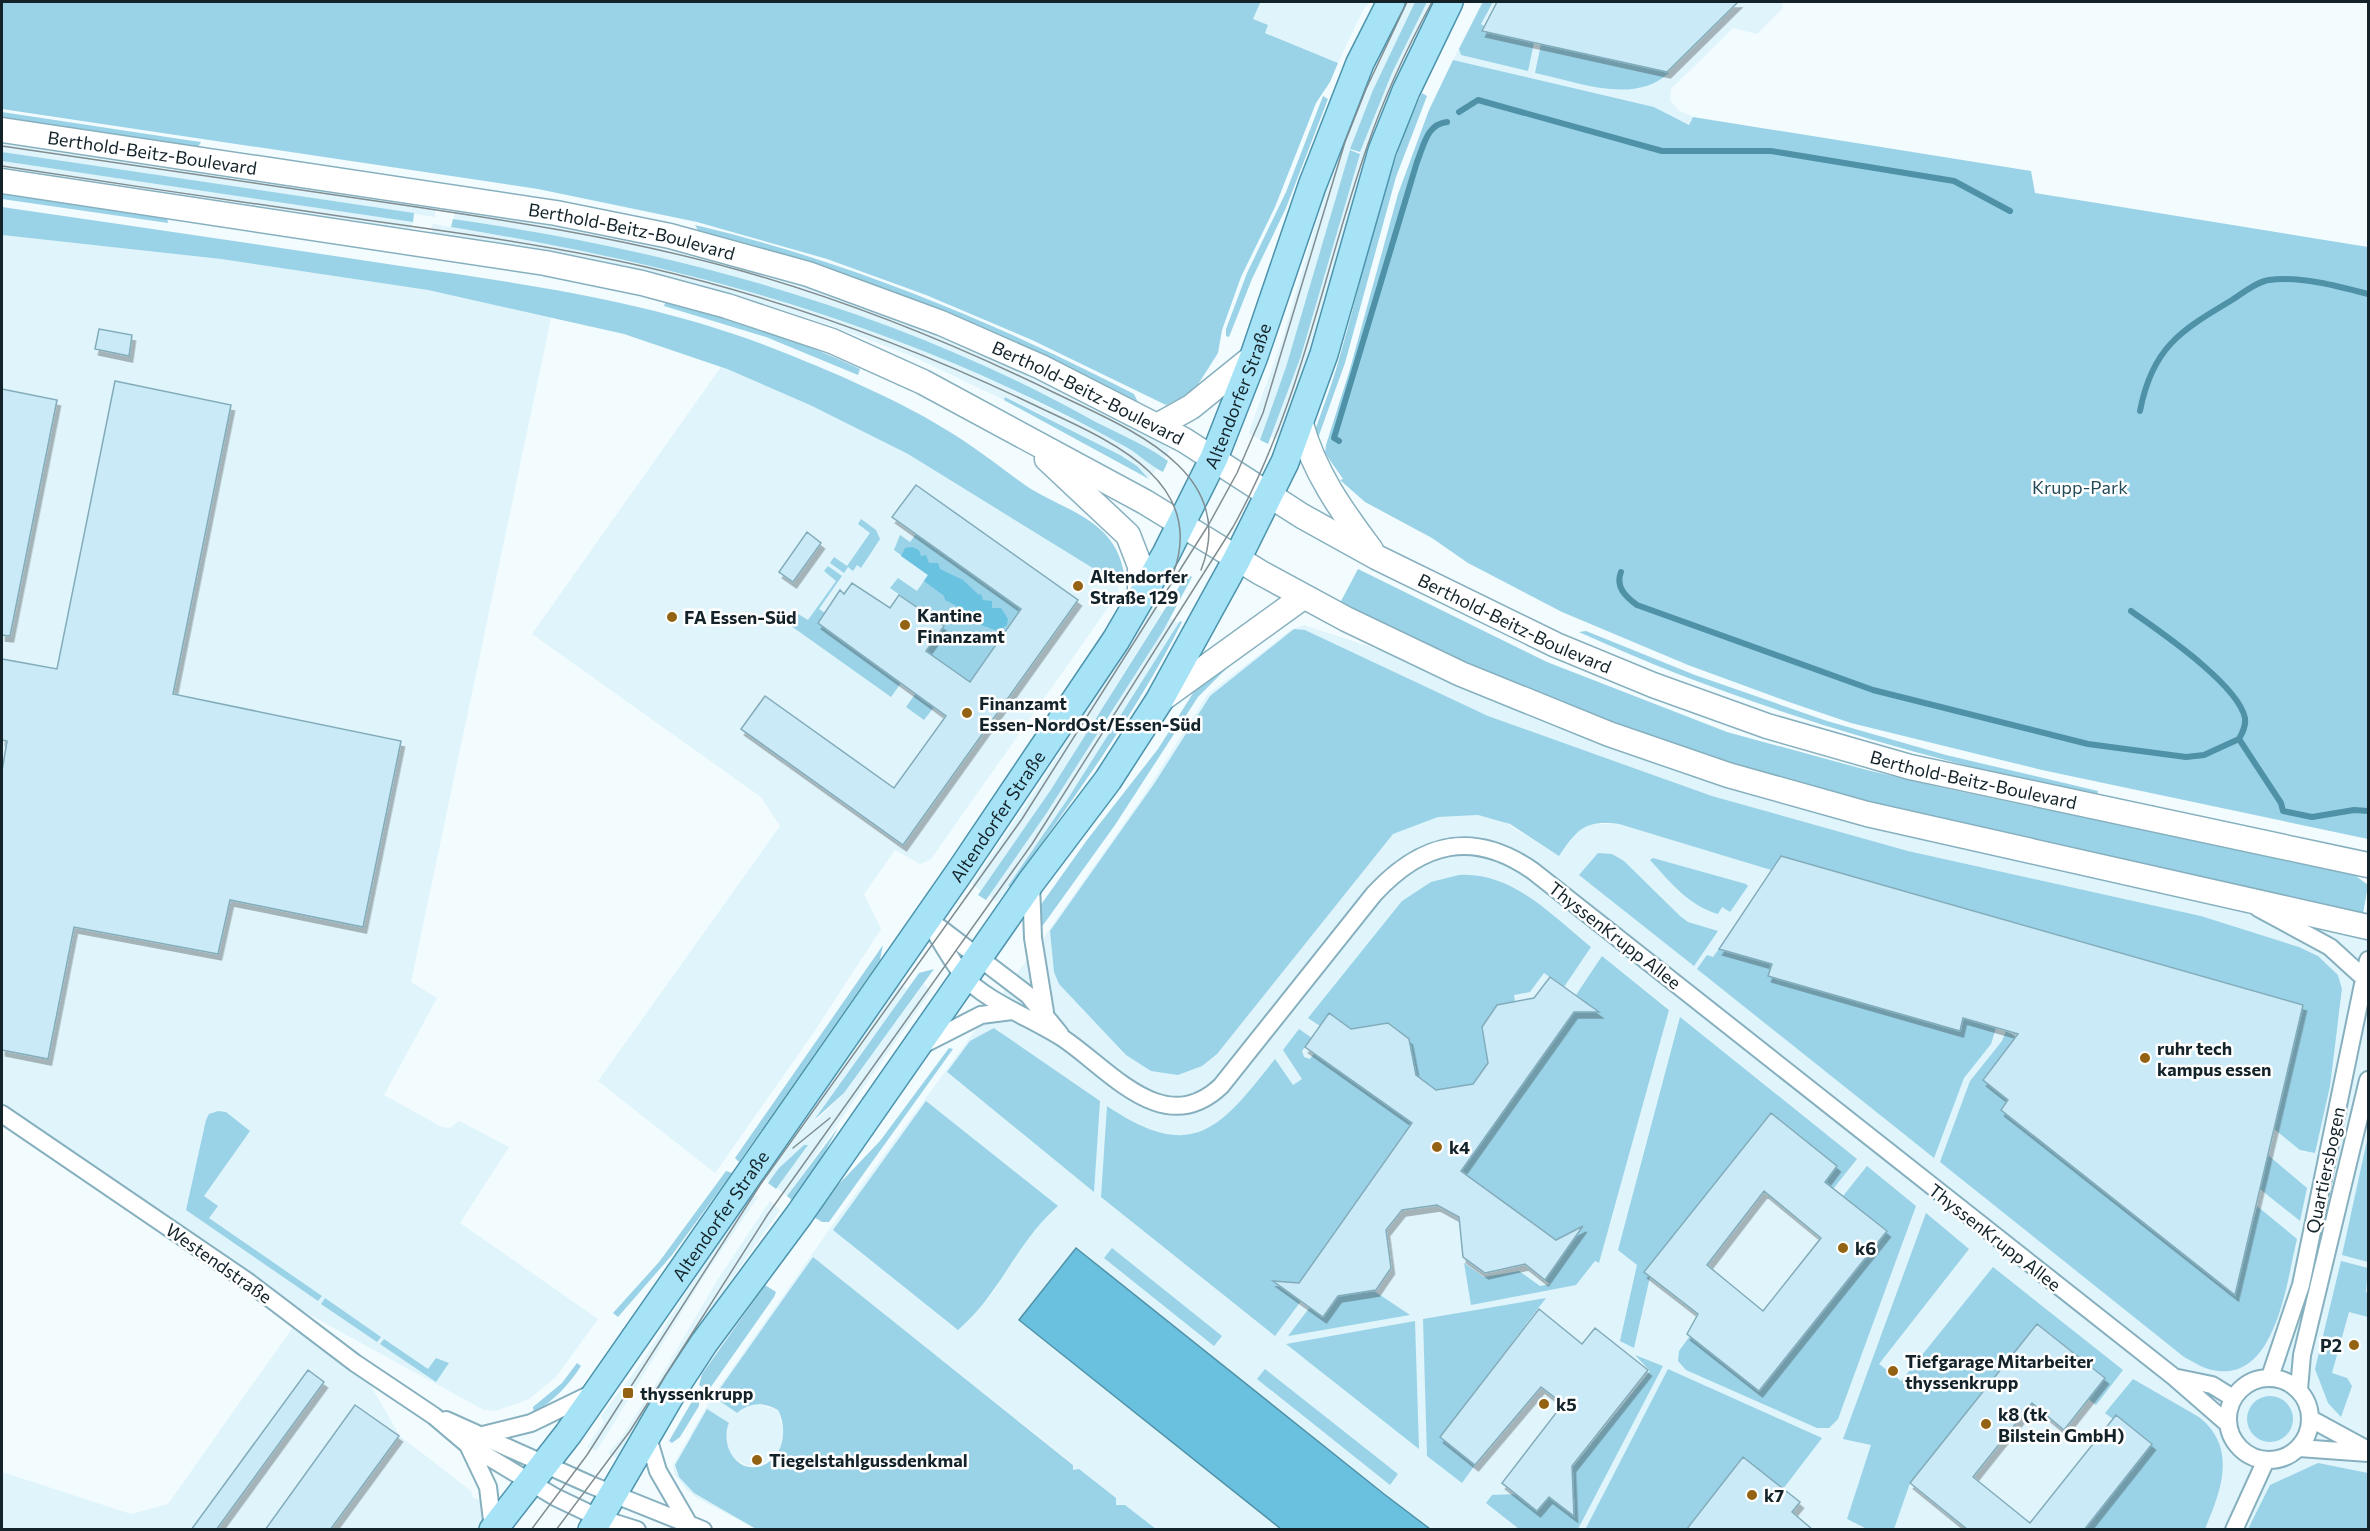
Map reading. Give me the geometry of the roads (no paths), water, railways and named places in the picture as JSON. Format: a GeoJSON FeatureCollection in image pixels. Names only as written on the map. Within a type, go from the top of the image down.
{"type":"FeatureCollection","features":[{"type":"Feature","properties":{"kind":"main road","name":"Altendorfer Straße"},"geometry":{"type":"LineString","coordinates":[[493,1529],[538,1474],[596,1392],[1081,695],[1140,600],[1182,524],[1214,458],[1254,356],[1312,186],[1360,63],[1390,2]]}},
{"type":"Feature","properties":{"kind":"main road"},"geometry":{"type":"LineString","coordinates":[[596,1524],[647,1434],[704,1343],[1031,882],[1108,780],[1159,700],[1237,559],[1270,494],[1301,424],[1324,354],[1382,151],[1414,71],[1449,2]]}},
{"type":"Feature","properties":{"kind":"main road","name":"Berthold-Beitz-Boulevard"},"geometry":{"type":"LineString","coordinates":[[2,130],[518,206],[706,245],[808,274],[942,323],[1041,367],[1214,458],[1376,557],[1556,645],[1653,685],[1767,726],[1910,767],[2368,865]]}},
{"type":"Feature","properties":{"kind":"main road"},"geometry":{"type":"LineString","coordinates":[[2,182],[490,254],[661,288],[728,306],[832,341],[923,382],[1145,502],[1303,597],[1400,646],[1522,700],[1641,746],[1728,775],[1900,823],[2368,927]]}},
{"type":"Feature","properties":{"kind":"main road"},"geometry":{"type":"LineString","coordinates":[[1157,426],[1191,407],[1254,356]]}},
{"type":"Feature","properties":{"kind":"main road"},"geometry":{"type":"LineString","coordinates":[[1301,424],[1314,465],[1376,557]]}},
{"type":"Feature","properties":{"kind":"main road"},"geometry":{"type":"LineString","coordinates":[[1023,438],[1128,535],[1140,567],[1140,600]]}},
{"type":"Feature","properties":{"kind":"main road"},"geometry":{"type":"LineString","coordinates":[[1159,700],[1303,597]]}},
{"type":"Feature","properties":{"kind":"street","name":"ThyssenKrupp Allee"},"geometry":{"type":"LineString","coordinates":[[926,917],[1012,1011],[1063,1039],[1124,1086],[1149,1100],[1178,1105],[1206,1098],[1221,1086],[1388,879],[1414,860],[1438,849],[1458,846],[1487,848],[1508,856],[1533,871],[2175,1377],[2228,1424]]}},
{"type":"Feature","properties":{"kind":"street","name":"ThyssenKrupp Allee"},"geometry":{"type":"LineString","coordinates":[[1031,882],[1033,938],[1045,1013]]}},
{"type":"Feature","properties":{"kind":"street"},"geometry":{"type":"LineString","coordinates":[[2241,898],[2322,942],[2364,978]]}},
{"type":"Feature","properties":{"kind":"street","name":"ThyssenKrupp Allee"},"geometry":{"type":"LineString","coordinates":[[926,917],[971,967],[1028,995],[1045,1013],[1063,1039]]}},
{"type":"Feature","properties":{"kind":"street","name":"Quartiersbogen"},"geometry":{"type":"LineString","coordinates":[[2270,1377],[2288,1329],[2303,1276],[2368,960]]}},
{"type":"Feature","properties":{"kind":"street"},"geometry":{"type":"LineString","coordinates":[[914,1050],[981,1015],[1012,1011]]}},
{"type":"Feature","properties":{"kind":"street","name":"Quartiersbogen"},"geometry":{"type":"LineString","coordinates":[[2299,1389],[2302,1355],[2368,1080]]}},
{"type":"Feature","properties":{"kind":"street","name":"Westendstraße"},"geometry":{"type":"LineString","coordinates":[[2,1114],[246,1281],[355,1363],[434,1416],[467,1444],[538,1474],[613,1494]]}},
{"type":"Feature","properties":{"kind":"street","name":"ThyssenKrupp Allee"},"geometry":{"type":"LineString","coordinates":[[2175,1377],[2212,1385],[2234,1398]]}},
{"type":"Feature","properties":{"kind":"street"},"geometry":{"type":"LineString","coordinates":[[2270,1377],[2286,1380],[2299,1389],[2307,1400],[2311,1419],[2308,1435],[2298,1448],[2280,1459],[2266,1460],[2244,1451],[2233,1439],[2228,1424],[2229,1410],[2234,1398],[2249,1382],[2270,1377]]}},
{"type":"Feature","properties":{"kind":"street"},"geometry":{"type":"LineString","coordinates":[[483,1435],[531,1423],[596,1392]]}},
{"type":"Feature","properties":{"kind":"street","name":"Westendstraße"},"geometry":{"type":"LineString","coordinates":[[434,1416],[483,1435],[538,1474],[596,1524],[636,1529]]}},
{"type":"Feature","properties":{"kind":"street"},"geometry":{"type":"LineString","coordinates":[[2311,1419],[2368,1451]]}},
{"type":"Feature","properties":{"kind":"street"},"geometry":{"type":"LineString","coordinates":[[647,1434],[658,1470],[687,1521]]}},
{"type":"Feature","properties":{"kind":"street","name":"Westendstraße"},"geometry":{"type":"LineString","coordinates":[[467,1444],[488,1487],[493,1529]]}},
{"type":"Feature","properties":{"kind":"street"},"geometry":{"type":"LineString","coordinates":[[2298,1448],[2368,1451]]}},
{"type":"Feature","properties":{"kind":"street"},"geometry":{"type":"LineString","coordinates":[[2234,1530],[2266,1460]]}},
{"type":"Feature","properties":{"kind":"street"},"geometry":{"type":"LineString","coordinates":[[613,1494],[687,1521],[703,1530]]}},
{"type":"Feature","properties":{"kind":"waterway"},"geometry":{"type":"LineString","coordinates":[[1459,112],[1478,100],[1662,151],[1771,151],[1954,181],[2010,211]]}},
{"type":"Feature","properties":{"kind":"waterway"},"geometry":{"type":"LineString","coordinates":[[1339,441],[1334,438],[1417,162],[1424,142],[1431,131],[1447,122]]}},
{"type":"Feature","properties":{"kind":"waterway"},"geometry":{"type":"LineString","coordinates":[[2140,411],[2152,371],[2171,344],[2197,322],[2254,285],[2269,280],[2293,279],[2368,294]]}},
{"type":"Feature","properties":{"kind":"waterway"},"geometry":{"type":"LineString","coordinates":[[1621,572],[1619,582],[1621,587],[1637,605],[1873,690],[2088,744],[2186,757],[2204,755],[2239,739],[2244,729],[2245,718],[2239,704],[2228,690],[2196,659],[2131,611]]}},
{"type":"Feature","properties":{"kind":"waterway"},"geometry":{"type":"LineString","coordinates":[[2239,739],[2281,803],[2283,811],[2312,817],[2354,810],[2368,811]]}},
{"type":"Feature","properties":{"kind":"tram line"},"geometry":{"type":"LineString","coordinates":[[531,1530],[587,1455],[760,1185],[1022,819],[1209,524],[1237,473],[1263,413],[1345,142],[1366,89],[1407,2]]}},
{"type":"Feature","properties":{"kind":"tram line"},"geometry":{"type":"LineString","coordinates":[[556,1530],[630,1431],[768,1214],[1032,844],[1233,527],[1256,481],[1293,387],[1351,195],[1374,128],[1397,73],[1432,2]]}},
{"type":"Feature","properties":{"kind":"tram line"},"geometry":{"type":"LineString","coordinates":[[2,146],[560,230],[697,259],[783,283],[863,310],[980,358],[1085,407],[1144,439],[1170,458],[1191,480],[1205,506],[1209,535],[1201,570]]}},
{"type":"Feature","properties":{"kind":"tram line"},"geometry":{"type":"LineString","coordinates":[[2,166],[472,235],[577,253],[696,279],[842,324],[984,381],[1086,430],[1141,464],[1162,486],[1176,511],[1180,540],[1173,574]]}},
{"type":"Feature","properties":{"kind":"tram line"},"geometry":{"type":"LineString","coordinates":[[793,1148],[830,1118]]}},
{"type":"Feature","properties":{"kind":"place","name":"Altendorfer Straße 129"},"geometry":{"type":"Point","coordinates":[1078,586]}},
{"type":"Feature","properties":{"kind":"place","name":"FA Essen-Süd"},"geometry":{"type":"Point","coordinates":[672,617]}},
{"type":"Feature","properties":{"kind":"place","name":"Kantine Finanzamt"},"geometry":{"type":"Point","coordinates":[905,625]}},
{"type":"Feature","properties":{"kind":"place","name":"Finanzamt Essen-NordOst/Essen-Süd"},"geometry":{"type":"Point","coordinates":[967,713]}},
{"type":"Feature","properties":{"kind":"place","name":"ruhr tech kampus essen"},"geometry":{"type":"Point","coordinates":[2145,1058]}},
{"type":"Feature","properties":{"kind":"place","name":"k4"},"geometry":{"type":"Point","coordinates":[1437,1147]}},
{"type":"Feature","properties":{"kind":"place","name":"k6"},"geometry":{"type":"Point","coordinates":[1843,1248]}},
{"type":"Feature","properties":{"kind":"place","name":"P2"},"geometry":{"type":"Point","coordinates":[2354,1345]}},
{"type":"Feature","properties":{"kind":"place","name":"Tiefgarage Mitarbeiter thyssenkrupp"},"geometry":{"type":"Point","coordinates":[1893,1371]}},
{"type":"Feature","properties":{"kind":"place","name":"thyssenkrupp"},"geometry":{"type":"Point","coordinates":[628,1393]}},
{"type":"Feature","properties":{"kind":"place","name":"k5"},"geometry":{"type":"Point","coordinates":[1544,1404]}},
{"type":"Feature","properties":{"kind":"place","name":"k8 (tk Bilstein GmbH)"},"geometry":{"type":"Point","coordinates":[1986,1424]}},
{"type":"Feature","properties":{"kind":"place","name":"Tiegelstahlgussdenkmal"},"geometry":{"type":"Point","coordinates":[757,1460]}},
{"type":"Feature","properties":{"kind":"place","name":"k7"},"geometry":{"type":"Point","coordinates":[1752,1495]}},
{"type":"Feature","properties":{"kind":"park label","name":"Krupp-Park"},"geometry":{"type":"Point","coordinates":[2080,487]}}]}
